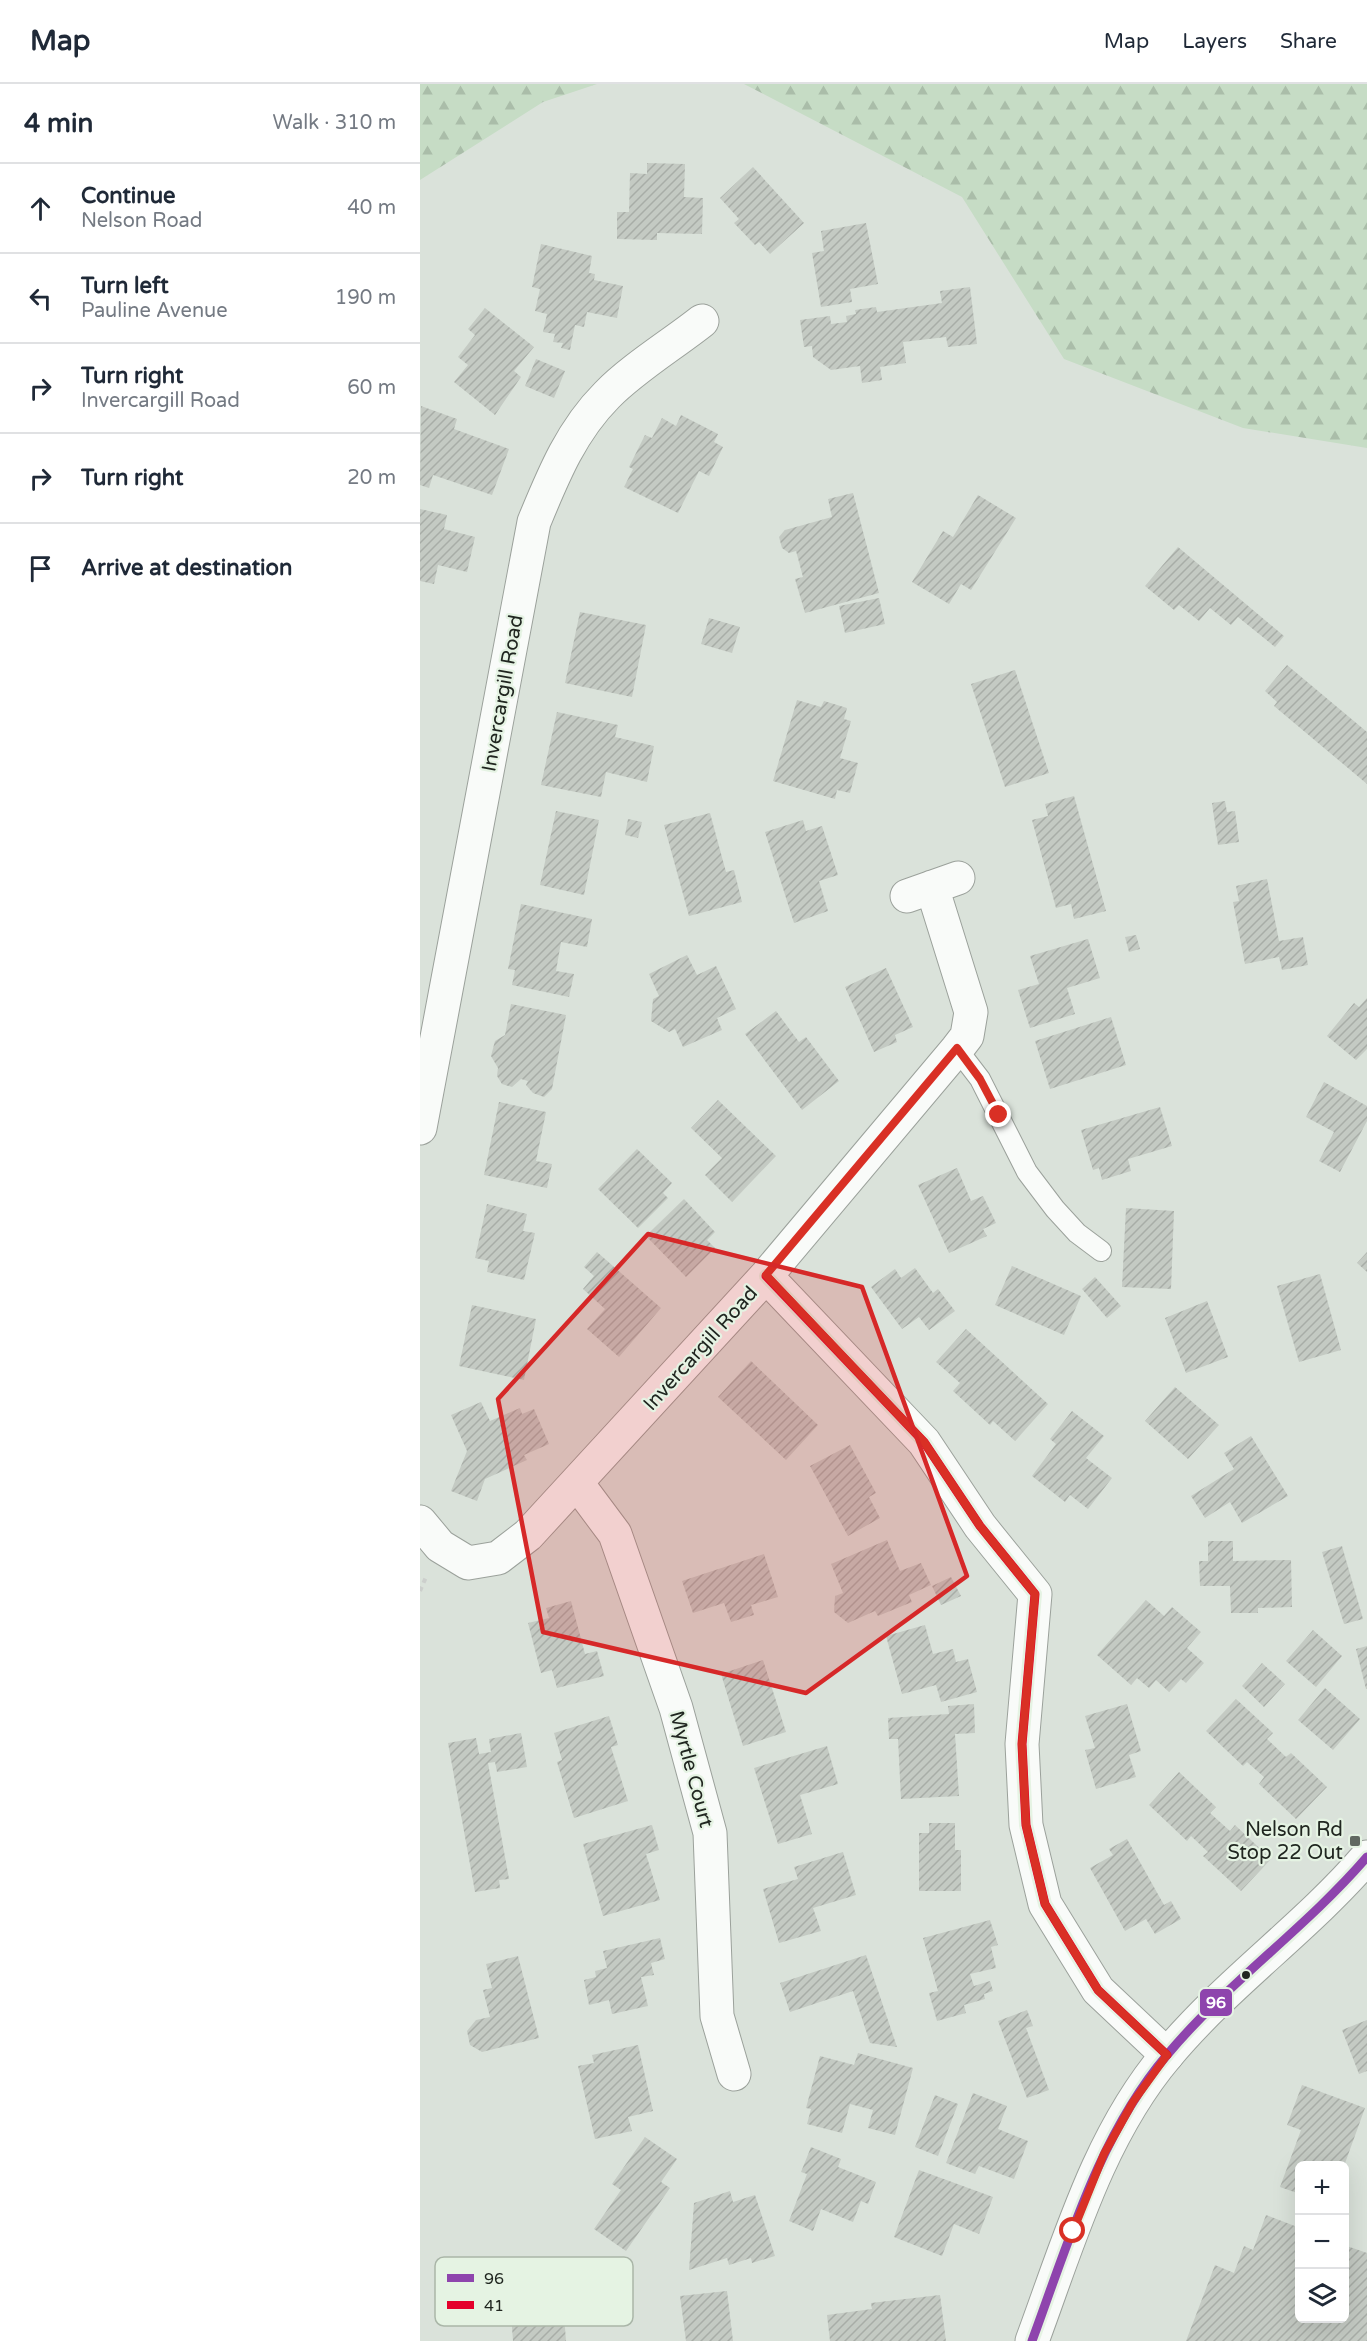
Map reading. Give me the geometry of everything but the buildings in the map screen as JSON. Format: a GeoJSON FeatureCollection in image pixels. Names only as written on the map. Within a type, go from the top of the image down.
{"type":"FeatureCollection","features":[{"type":"Feature","properties":{"kind":"street","name":"Invercargill Road"},"geometry":{"type":"LineString","coordinates":[[420,1128],[534,522],[558,464],[577,430],[592,412],[608,394],[702,321]]}},
{"type":"Feature","properties":{"kind":"street","name":"Invercargill Road"},"geometry":{"type":"LineString","coordinates":[[420,1522],[440,1546],[468,1563],[498,1558],[528,1535],[766,1275],[967,1036],[971,1012],[932,887]]}},
{"type":"Feature","properties":{"kind":"street"},"geometry":{"type":"LineString","coordinates":[[766,1275],[924,1442],[980,1526],[1035,1594],[1022,1744],[1026,1825],[1045,1904],[1098,1990],[1167,2055]]}},
{"type":"Feature","properties":{"kind":"street","name":"Myrtle Court"},"geometry":{"type":"LineString","coordinates":[[577,1483],[615,1534],[676,1707],[710,1833],[717,2016],[734,2074]]}},
{"type":"Feature","properties":{"kind":"street"},"geometry":{"type":"LineString","coordinates":[[1032,2341],[1104,2154],[1133,2102],[1167,2055],[1367,1857]]}},
{"type":"Feature","properties":{"kind":"lane"},"geometry":{"type":"LineString","coordinates":[[957,1048],[980,1079],[1027,1172],[1055,1209],[1077,1233],[1101,1251]]}},
{"type":"Feature","properties":{"kind":"highlighted area"},"geometry":{"type":"Polygon","coordinates":[[[648,1234],[862,1287],[967,1576],[806,1693],[543,1632],[498,1399],[648,1234]]]}},
{"type":"Feature","properties":{"kind":"green space"},"geometry":{"type":"Polygon","coordinates":[[[420,84],[597,84],[543,102],[420,180],[420,84]]]}},
{"type":"Feature","properties":{"kind":"green space"},"geometry":{"type":"Polygon","coordinates":[[[744,84],[1367,84],[1367,448],[1243,428],[1064,359],[962,197],[744,84]]]}},
{"type":"Feature","properties":{"kind":"transit line","name":"41"},"geometry":{"type":"LineString","coordinates":[[766,1276],[924,1442],[980,1526],[1035,1594],[1022,1744],[1026,1825],[1045,1904],[1098,1990],[1167,2055]]}},
{"type":"Feature","properties":{"kind":"transit line","name":"96"},"geometry":{"type":"LineString","coordinates":[[1032,2341],[1073,2229],[1104,2155],[1143,2086],[1190,2029],[1318,1908],[1367,1857]]}},
{"type":"Feature","properties":{"kind":"place","name":"Nelson Rd Stop 22 Out"},"geometry":{"type":"Point","coordinates":[1355,1841]}},
{"type":"Feature","properties":{"kind":"route"},"geometry":{"type":"LineString","coordinates":[[999,1115],[980,1079],[957,1048],[766,1275],[924,1442],[980,1526],[1035,1594],[1022,1744],[1026,1825],[1045,1904],[1098,1990],[1167,2055],[1133,2102],[1104,2154],[1073,2231]]}}]}
